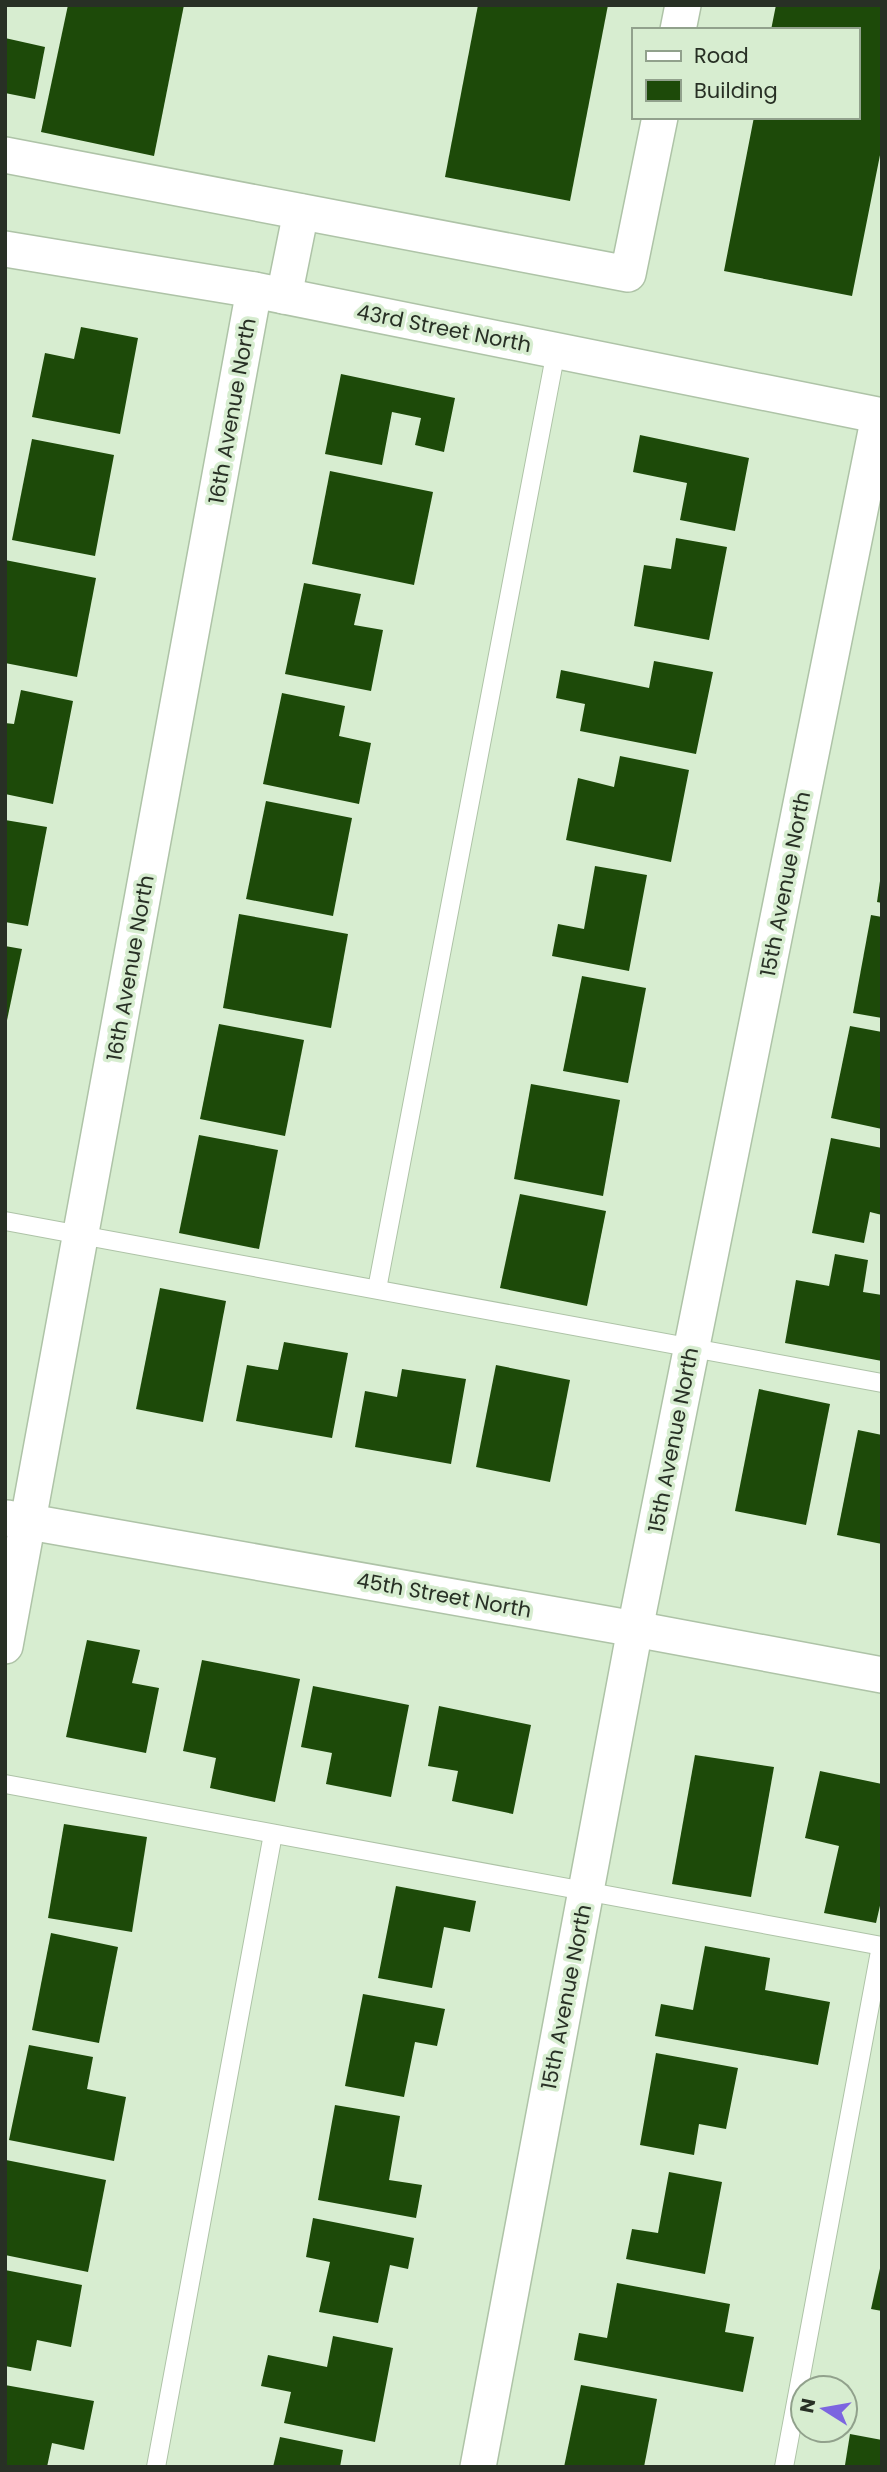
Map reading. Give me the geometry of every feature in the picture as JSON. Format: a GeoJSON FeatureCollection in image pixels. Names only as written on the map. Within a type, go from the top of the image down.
{"type":"FeatureCollection","features":[{"type":"Feature","properties":{"kind":"street"},"geometry":{"type":"LineString","coordinates":[[678,28],[683,5]]}},
{"type":"Feature","properties":{"kind":"street"},"geometry":{"type":"LineString","coordinates":[[5,155],[628,274],[660,119]]}},
{"type":"Feature","properties":{"kind":"street","name":"16th Avenue North"},"geometry":{"type":"LineString","coordinates":[[5,1646],[17,1520],[82,1236],[269,293],[301,212]]}},
{"type":"Feature","properties":{"kind":"street","name":"43rd Street North"},"geometry":{"type":"LineString","coordinates":[[5,249],[269,293],[881,416]]}},
{"type":"Feature","properties":{"kind":"street","name":"15th Avenue North"},"geometry":{"type":"LineString","coordinates":[[478,2467],[635,1629],[881,416]]}},
{"type":"Feature","properties":{"kind":"street","name":"45th Street North"},"geometry":{"type":"LineString","coordinates":[[17,1520],[882,1675]]}},
{"type":"Feature","properties":{"kind":"lane"},"geometry":{"type":"LineString","coordinates":[[377,1289],[556,351]]}},
{"type":"Feature","properties":{"kind":"lane"},"geometry":{"type":"LineString","coordinates":[[5,1221],[882,1383]]}},
{"type":"Feature","properties":{"kind":"lane"},"geometry":{"type":"LineString","coordinates":[[5,1784],[881,1946],[783,2467]]}},
{"type":"Feature","properties":{"kind":"lane"},"geometry":{"type":"LineString","coordinates":[[156,2467],[273,1834]]}},
{"type":"Feature","properties":{"kind":"building"},"geometry":{"type":"Polygon","coordinates":[[[68,5],[184,5],[154,156],[41,132],[68,5]]]}},
{"type":"Feature","properties":{"kind":"building"},"geometry":{"type":"Polygon","coordinates":[[[478,5],[608,5],[570,201],[445,177],[478,5]]]}},
{"type":"Feature","properties":{"kind":"building"},"geometry":{"type":"Polygon","coordinates":[[[776,5],[882,5],[882,145],[852,296],[724,271],[754,119],[859,119],[859,28],[771,28],[776,5]]]}},
{"type":"Feature","properties":{"kind":"building"},"geometry":{"type":"Polygon","coordinates":[[[5,38],[45,47],[35,99],[5,93],[5,38]]]}},
{"type":"Feature","properties":{"kind":"building"},"geometry":{"type":"Polygon","coordinates":[[[81,327],[138,338],[120,434],[32,417],[45,353],[74,359],[81,327]]]}},
{"type":"Feature","properties":{"kind":"building"},"geometry":{"type":"Polygon","coordinates":[[[341,374],[455,398],[444,452],[415,445],[421,418],[392,412],[382,465],[325,454],[341,374]]]}},
{"type":"Feature","properties":{"kind":"building"},"geometry":{"type":"Polygon","coordinates":[[[640,435],[749,458],[735,531],[680,520],[687,483],[633,472],[640,435]]]}},
{"type":"Feature","properties":{"kind":"building"},"geometry":{"type":"Polygon","coordinates":[[[32,439],[114,455],[95,556],[12,540],[32,439]]]}},
{"type":"Feature","properties":{"kind":"building"},"geometry":{"type":"Polygon","coordinates":[[[330,471],[433,492],[414,585],[312,564],[330,471]]]}},
{"type":"Feature","properties":{"kind":"building"},"geometry":{"type":"Polygon","coordinates":[[[676,538],[727,547],[709,640],[634,626],[644,565],[671,569],[676,538]]]}},
{"type":"Feature","properties":{"kind":"building"},"geometry":{"type":"Polygon","coordinates":[[[5,560],[96,578],[77,677],[5,663],[5,560]]]}},
{"type":"Feature","properties":{"kind":"building"},"geometry":{"type":"Polygon","coordinates":[[[304,583],[361,594],[354,625],[383,630],[371,691],[285,674],[304,583]]]}},
{"type":"Feature","properties":{"kind":"building"},"geometry":{"type":"Polygon","coordinates":[[[654,661],[713,672],[696,754],[580,731],[585,704],[556,698],[561,670],[649,688],[654,661]]]}},
{"type":"Feature","properties":{"kind":"building"},"geometry":{"type":"Polygon","coordinates":[[[21,690],[73,701],[53,804],[5,794],[5,723],[14,724],[21,690]]]}},
{"type":"Feature","properties":{"kind":"building"},"geometry":{"type":"Polygon","coordinates":[[[282,693],[345,706],[339,736],[371,743],[359,804],[263,784],[282,693]]]}},
{"type":"Feature","properties":{"kind":"building"},"geometry":{"type":"Polygon","coordinates":[[[620,756],[689,770],[671,862],[566,840],[578,778],[614,787],[620,756]]]}},
{"type":"Feature","properties":{"kind":"building"},"geometry":{"type":"Polygon","coordinates":[[[266,801],[352,818],[333,916],[246,899],[266,801]]]}},
{"type":"Feature","properties":{"kind":"building"},"geometry":{"type":"Polygon","coordinates":[[[5,820],[47,827],[28,926],[5,922],[5,820]]]}},
{"type":"Feature","properties":{"kind":"building"},"geometry":{"type":"Polygon","coordinates":[[[595,866],[647,875],[629,971],[552,956],[558,924],[584,929],[595,866]]]}},
{"type":"Feature","properties":{"kind":"building"},"geometry":{"type":"Polygon","coordinates":[[[882,881],[882,903],[877,902],[882,881]]]}},
{"type":"Feature","properties":{"kind":"building"},"geometry":{"type":"Polygon","coordinates":[[[239,914],[348,934],[331,1028],[223,1008],[239,914]]]}},
{"type":"Feature","properties":{"kind":"building"},"geometry":{"type":"Polygon","coordinates":[[[871,915],[882,917],[882,1018],[853,1013],[871,915]]]}},
{"type":"Feature","properties":{"kind":"building"},"geometry":{"type":"Polygon","coordinates":[[[5,946],[22,949],[6,1025],[5,1025],[5,946]]]}},
{"type":"Feature","properties":{"kind":"building"},"geometry":{"type":"Polygon","coordinates":[[[582,976],[646,988],[628,1083],[563,1071],[582,976]]]}},
{"type":"Feature","properties":{"kind":"building"},"geometry":{"type":"Polygon","coordinates":[[[219,1024],[304,1040],[285,1136],[200,1119],[219,1024]]]}},
{"type":"Feature","properties":{"kind":"building"},"geometry":{"type":"Polygon","coordinates":[[[850,1026],[882,1032],[882,1129],[831,1118],[850,1026]]]}},
{"type":"Feature","properties":{"kind":"building"},"geometry":{"type":"Polygon","coordinates":[[[531,1084],[620,1100],[603,1196],[514,1179],[531,1084]]]}},
{"type":"Feature","properties":{"kind":"building"},"geometry":{"type":"Polygon","coordinates":[[[199,1135],[278,1150],[259,1249],[179,1233],[199,1135]]]}},
{"type":"Feature","properties":{"kind":"building"},"geometry":{"type":"Polygon","coordinates":[[[831,1138],[882,1148],[882,1215],[870,1212],[864,1243],[812,1233],[831,1138]]]}},
{"type":"Feature","properties":{"kind":"building"},"geometry":{"type":"Polygon","coordinates":[[[520,1194],[606,1211],[587,1306],[500,1288],[520,1194]]]}},
{"type":"Feature","properties":{"kind":"building"},"geometry":{"type":"Polygon","coordinates":[[[835,1254],[868,1260],[863,1292],[882,1295],[882,1361],[785,1343],[796,1280],[829,1286],[835,1254]]]}},
{"type":"Feature","properties":{"kind":"building"},"geometry":{"type":"Polygon","coordinates":[[[160,1288],[226,1301],[203,1422],[136,1409],[160,1288]]]}},
{"type":"Feature","properties":{"kind":"building"},"geometry":{"type":"Polygon","coordinates":[[[284,1342],[348,1353],[332,1438],[236,1421],[247,1365],[278,1370],[284,1342]]]}},
{"type":"Feature","properties":{"kind":"building"},"geometry":{"type":"Polygon","coordinates":[[[496,1365],[570,1380],[550,1482],[476,1467],[496,1365]]]}},
{"type":"Feature","properties":{"kind":"building"},"geometry":{"type":"Polygon","coordinates":[[[402,1369],[466,1379],[451,1464],[355,1447],[365,1391],[397,1397],[402,1369]]]}},
{"type":"Feature","properties":{"kind":"building"},"geometry":{"type":"Polygon","coordinates":[[[759,1389],[830,1404],[806,1525],[735,1511],[759,1389]]]}},
{"type":"Feature","properties":{"kind":"building"},"geometry":{"type":"Polygon","coordinates":[[[858,1430],[882,1435],[882,1544],[837,1535],[858,1430]]]}},
{"type":"Feature","properties":{"kind":"building"},"geometry":{"type":"Polygon","coordinates":[[[87,1640],[140,1650],[132,1683],[159,1688],[146,1753],[66,1737],[87,1640]]]}},
{"type":"Feature","properties":{"kind":"building"},"geometry":{"type":"Polygon","coordinates":[[[202,1660],[300,1679],[275,1802],[210,1788],[216,1758],[183,1751],[202,1660]]]}},
{"type":"Feature","properties":{"kind":"building"},"geometry":{"type":"Polygon","coordinates":[[[313,1686],[409,1705],[391,1797],[326,1784],[332,1753],[301,1747],[313,1686]]]}},
{"type":"Feature","properties":{"kind":"building"},"geometry":{"type":"Polygon","coordinates":[[[439,1706],[531,1725],[513,1814],[452,1801],[458,1771],[428,1766],[439,1706]]]}},
{"type":"Feature","properties":{"kind":"building"},"geometry":{"type":"Polygon","coordinates":[[[695,1755],[774,1767],[751,1897],[672,1884],[695,1755]]]}},
{"type":"Feature","properties":{"kind":"building"},"geometry":{"type":"Polygon","coordinates":[[[820,1771],[882,1784],[882,1897],[876,1923],[824,1913],[839,1846],[805,1838],[820,1771]]]}},
{"type":"Feature","properties":{"kind":"building"},"geometry":{"type":"Polygon","coordinates":[[[64,1824],[147,1837],[132,1932],[48,1918],[64,1824]]]}},
{"type":"Feature","properties":{"kind":"building"},"geometry":{"type":"Polygon","coordinates":[[[396,1886],[476,1901],[470,1932],[444,1927],[432,1988],[378,1978],[396,1886]]]}},
{"type":"Feature","properties":{"kind":"building"},"geometry":{"type":"Polygon","coordinates":[[[51,1933],[118,1947],[99,2043],[32,2030],[51,1933]]]}},
{"type":"Feature","properties":{"kind":"building"},"geometry":{"type":"Polygon","coordinates":[[[705,1946],[770,1958],[765,1990],[830,2002],[818,2065],[655,2036],[661,2004],[693,2010],[705,1946]]]}},
{"type":"Feature","properties":{"kind":"building"},"geometry":{"type":"Polygon","coordinates":[[[363,1994],[445,2009],[437,2046],[415,2042],[404,2097],[345,2086],[363,1994]]]}},
{"type":"Feature","properties":{"kind":"building"},"geometry":{"type":"Polygon","coordinates":[[[29,2045],[93,2057],[87,2089],[126,2097],[114,2161],[9,2140],[29,2045]]]}},
{"type":"Feature","properties":{"kind":"building"},"geometry":{"type":"Polygon","coordinates":[[[656,2053],[738,2068],[726,2129],[699,2124],[694,2155],[640,2145],[656,2053]]]}},
{"type":"Feature","properties":{"kind":"building"},"geometry":{"type":"Polygon","coordinates":[[[335,2105],[400,2116],[389,2180],[422,2185],[416,2218],[318,2200],[335,2105]]]}},
{"type":"Feature","properties":{"kind":"building"},"geometry":{"type":"Polygon","coordinates":[[[6,2160],[106,2180],[88,2272],[5,2255],[6,2160]]]}},
{"type":"Feature","properties":{"kind":"building"},"geometry":{"type":"Polygon","coordinates":[[[669,2172],[722,2182],[705,2274],[626,2259],[632,2229],[658,2233],[669,2172]]]}},
{"type":"Feature","properties":{"kind":"building"},"geometry":{"type":"Polygon","coordinates":[[[313,2218],[414,2238],[408,2269],[390,2265],[378,2323],[319,2312],[330,2262],[306,2257],[313,2218]]]}},
{"type":"Feature","properties":{"kind":"building"},"geometry":{"type":"Polygon","coordinates":[[[882,2264],[882,2311],[871,2309],[882,2264]]]}},
{"type":"Feature","properties":{"kind":"building"},"geometry":{"type":"Polygon","coordinates":[[[5,2270],[82,2285],[71,2347],[37,2340],[31,2371],[5,2366],[5,2270]]]}},
{"type":"Feature","properties":{"kind":"building"},"geometry":{"type":"Polygon","coordinates":[[[617,2283],[730,2304],[725,2332],[754,2337],[743,2392],[574,2360],[579,2333],[607,2338],[617,2283]]]}},
{"type":"Feature","properties":{"kind":"building"},"geometry":{"type":"Polygon","coordinates":[[[333,2336],[393,2348],[375,2442],[284,2423],[291,2392],[261,2386],[268,2355],[327,2367],[333,2336]]]}},
{"type":"Feature","properties":{"kind":"building"},"geometry":{"type":"Polygon","coordinates":[[[5,2385],[94,2401],[84,2450],[52,2443],[47,2467],[5,2467],[5,2385]]]}},
{"type":"Feature","properties":{"kind":"building"},"geometry":{"type":"Polygon","coordinates":[[[581,2385],[657,2399],[644,2467],[564,2467],[581,2385]]]}},
{"type":"Feature","properties":{"kind":"building"},"geometry":{"type":"Polygon","coordinates":[[[859,2436],[882,2440],[882,2467],[845,2465],[848,2444],[859,2444],[859,2436]]]}},
{"type":"Feature","properties":{"kind":"building"},"geometry":{"type":"Polygon","coordinates":[[[280,2437],[343,2450],[340,2467],[273,2467],[280,2437]]]}}]}
